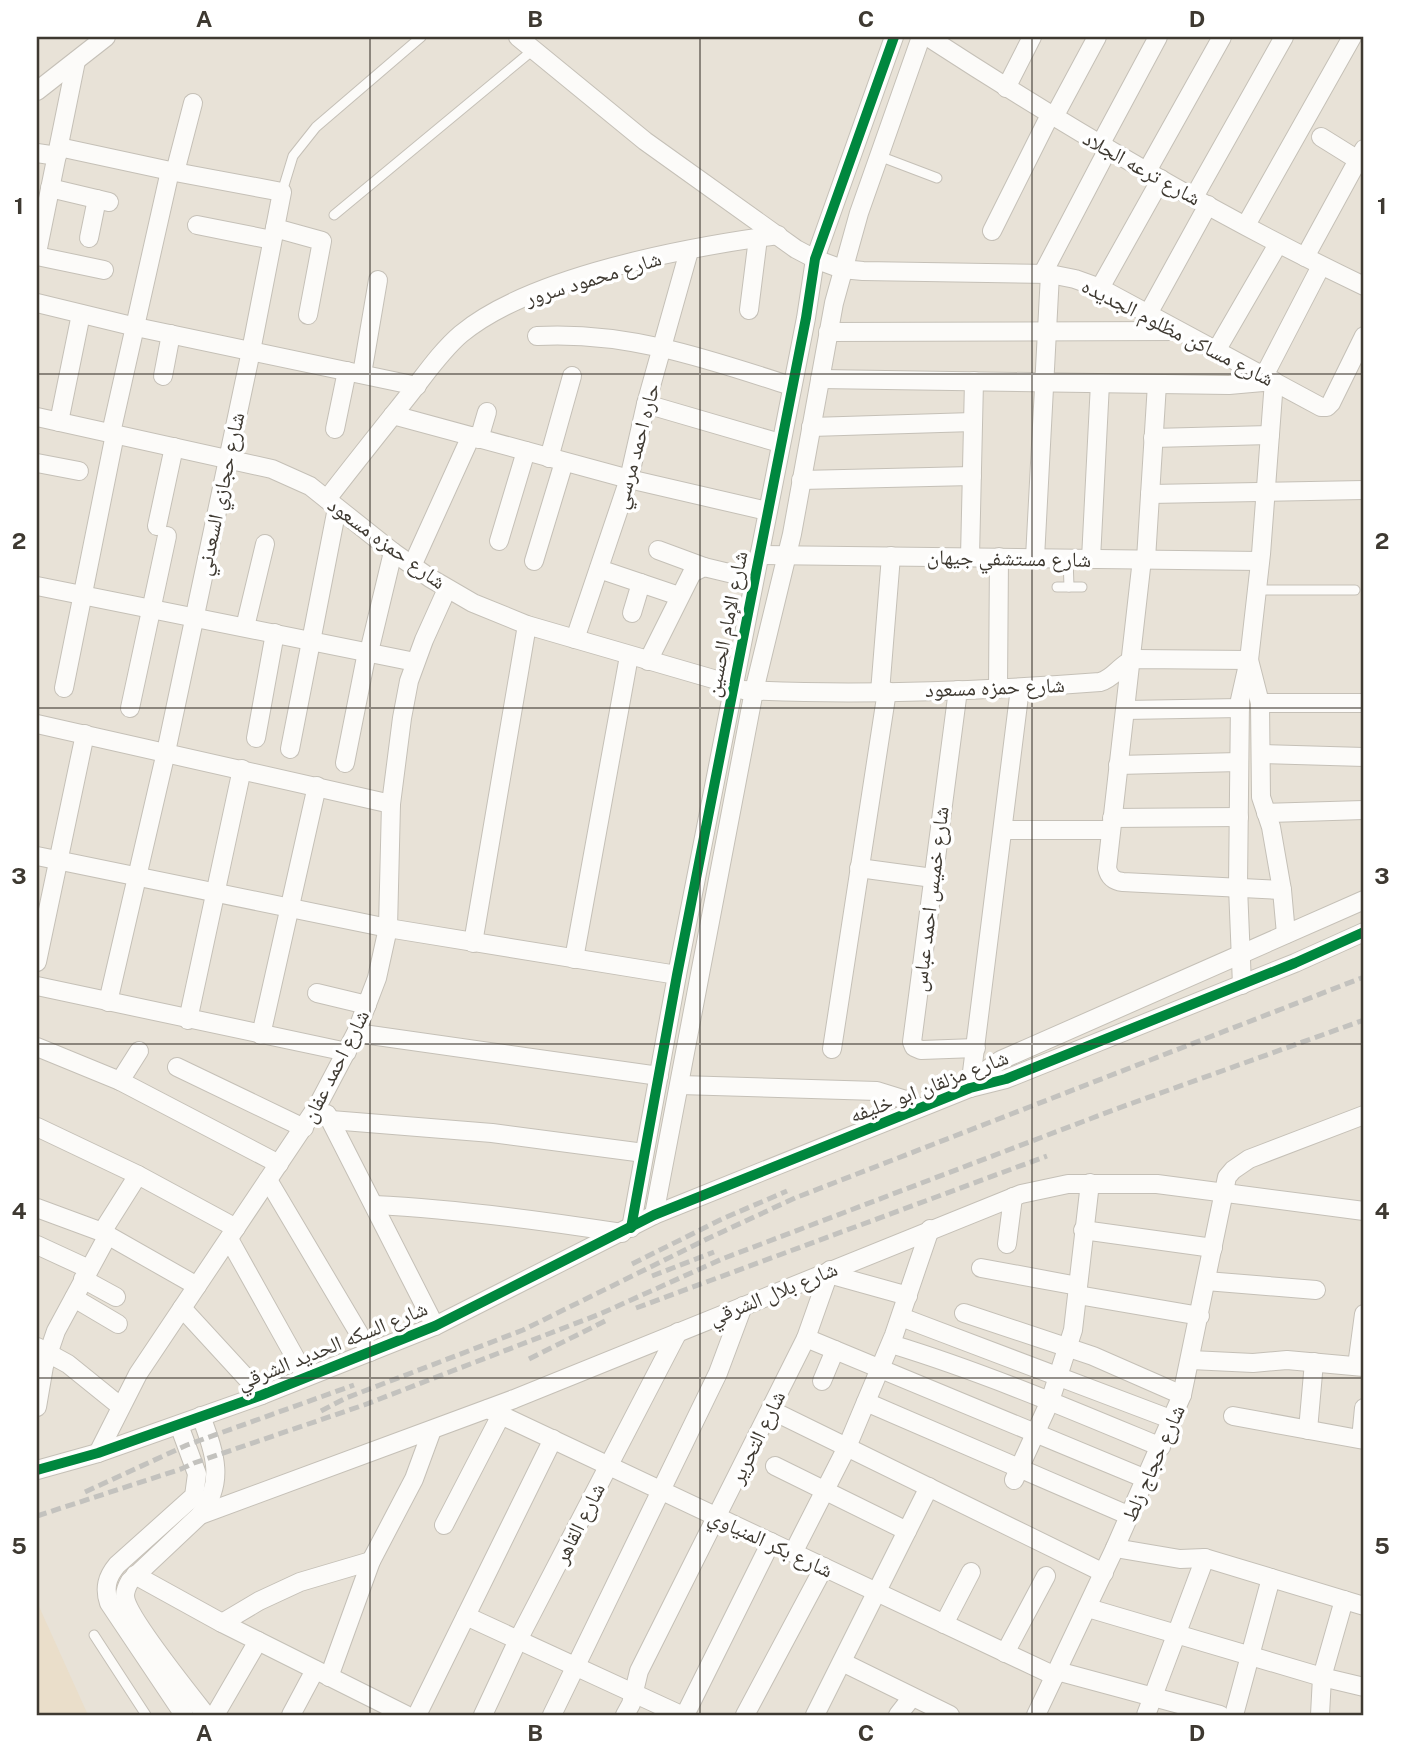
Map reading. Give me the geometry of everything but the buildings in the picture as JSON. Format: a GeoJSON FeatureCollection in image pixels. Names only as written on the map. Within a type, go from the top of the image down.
{"type":"FeatureCollection","features":[{"type":"Feature","properties":{"kind":"street"},"geometry":{"type":"LineString","coordinates":[[37,91],[106,37]]}},
{"type":"Feature","properties":{"kind":"street","name":"شارع مساكن مظلوم الجديده"},"geometry":{"type":"LineString","coordinates":[[518,37],[645,141],[778,235],[815,259],[842,269],[1046,274],[1075,279],[1100,288],[1321,407],[1327,407],[1364,336]]}},
{"type":"Feature","properties":{"kind":"street","name":"شارع الإمام الحسين"},"geometry":{"type":"LineString","coordinates":[[626,1231],[659,1076],[815,259],[894,37]]}},
{"type":"Feature","properties":{"kind":"street","name":"شارع الإمام الحسين"},"geometry":{"type":"LineString","coordinates":[[654,1215],[754,691],[788,555],[828,331],[842,269],[921,37]]}},
{"type":"Feature","properties":{"kind":"street","name":"شارع ترعه الجلاد"},"geometry":{"type":"LineString","coordinates":[[928,37],[1104,147],[1278,244],[1364,286]]}},
{"type":"Feature","properties":{"kind":"street"},"geometry":{"type":"LineString","coordinates":[[1006,88],[1032,37]]}},
{"type":"Feature","properties":{"kind":"street"},"geometry":{"type":"LineString","coordinates":[[992,231],[1097,37]]}},
{"type":"Feature","properties":{"kind":"street"},"geometry":{"type":"LineString","coordinates":[[1035,558],[1047,331],[1046,274],[1158,37]]}},
{"type":"Feature","properties":{"kind":"street"},"geometry":{"type":"LineString","coordinates":[[1100,288],[1222,37]]}},
{"type":"Feature","properties":{"kind":"street"},"geometry":{"type":"LineString","coordinates":[[1147,314],[1284,37]]}},
{"type":"Feature","properties":{"kind":"street"},"geometry":{"type":"LineString","coordinates":[[1246,225],[1352,37]]}},
{"type":"Feature","properties":{"kind":"street"},"geometry":{"type":"LineString","coordinates":[[76,61],[58,151],[45,197],[37,253],[104,270]]}},
{"type":"Feature","properties":{"kind":"street"},"geometry":{"type":"LineString","coordinates":[[64,688],[136,327],[173,171],[193,103]]}},
{"type":"Feature","properties":{"kind":"street"},"geometry":{"type":"LineString","coordinates":[[1304,257],[1361,155],[1321,138]]}},
{"type":"Feature","properties":{"kind":"street"},"geometry":{"type":"LineString","coordinates":[[37,153],[58,151],[282,191]]}},
{"type":"Feature","properties":{"kind":"street","name":"شارع حجازي السعدني"},"geometry":{"type":"LineString","coordinates":[[108,1002],[135,876],[166,752],[282,191]]}},
{"type":"Feature","properties":{"kind":"street"},"geometry":{"type":"LineString","coordinates":[[45,197],[103,201],[89,238]]}},
{"type":"Feature","properties":{"kind":"street"},"geometry":{"type":"LineString","coordinates":[[197,225],[274,234],[327,228],[308,315]]}},
{"type":"Feature","properties":{"kind":"street","name":"شارع محمود سرور"},"geometry":{"type":"LineString","coordinates":[[332,504],[393,415],[417,386],[460,335],[491,313],[540,290],[592,274],[689,251],[778,235]]}},
{"type":"Feature","properties":{"kind":"street"},"geometry":{"type":"LineString","coordinates":[[749,310],[758,238]]}},
{"type":"Feature","properties":{"kind":"street"},"geometry":{"type":"LineString","coordinates":[[1216,351],[1278,244]]}},
{"type":"Feature","properties":{"kind":"street","name":"حاره احمد مرسي"},"geometry":{"type":"LineString","coordinates":[[575,639],[629,480],[646,404],[689,251]]}},
{"type":"Feature","properties":{"kind":"street"},"geometry":{"type":"LineString","coordinates":[[1242,985],[1238,887],[1240,708],[1242,685],[1249,660],[1260,561],[1270,435],[1269,379],[1321,266]]}},
{"type":"Feature","properties":{"kind":"street"},"geometry":{"type":"LineString","coordinates":[[335,429],[354,373],[378,280]]}},
{"type":"Feature","properties":{"kind":"street"},"geometry":{"type":"LineString","coordinates":[[37,303],[136,327],[417,386]]}},
{"type":"Feature","properties":{"kind":"street"},"geometry":{"type":"LineString","coordinates":[[59,422],[81,314]]}},
{"type":"Feature","properties":{"kind":"street"},"geometry":{"type":"LineString","coordinates":[[828,331],[1176,331]]}},
{"type":"Feature","properties":{"kind":"street"},"geometry":{"type":"LineString","coordinates":[[163,376],[172,334]]}},
{"type":"Feature","properties":{"kind":"street"},"geometry":{"type":"LineString","coordinates":[[537,336],[600,337],[663,347],[791,386]]}},
{"type":"Feature","properties":{"kind":"street"},"geometry":{"type":"LineString","coordinates":[[534,561],[557,460],[572,376]]}},
{"type":"Feature","properties":{"kind":"street"},"geometry":{"type":"LineString","coordinates":[[820,379],[1229,385],[1269,379]]}},
{"type":"Feature","properties":{"kind":"street"},"geometry":{"type":"LineString","coordinates":[[970,557],[974,382]]}},
{"type":"Feature","properties":{"kind":"street"},"geometry":{"type":"LineString","coordinates":[[1091,559],[1100,383]]}},
{"type":"Feature","properties":{"kind":"street"},"geometry":{"type":"LineString","coordinates":[[1157,384],[1144,559],[1107,868],[1115,880],[1282,890]]}},
{"type":"Feature","properties":{"kind":"street"},"geometry":{"type":"LineString","coordinates":[[646,404],[780,443]]}},
{"type":"Feature","properties":{"kind":"street"},"geometry":{"type":"LineString","coordinates":[[412,565],[487,412]]}},
{"type":"Feature","properties":{"kind":"street"},"geometry":{"type":"LineString","coordinates":[[393,415],[629,480],[767,511]]}},
{"type":"Feature","properties":{"kind":"street","name":"شارع حمزه مسعود"},"geometry":{"type":"LineString","coordinates":[[37,417],[272,469],[292,476],[447,589],[499,615],[734,687],[754,691],[883,692],[1020,688],[1100,682],[1130,660]]}},
{"type":"Feature","properties":{"kind":"street"},"geometry":{"type":"LineString","coordinates":[[811,427],[974,422]]}},
{"type":"Feature","properties":{"kind":"street"},"geometry":{"type":"LineString","coordinates":[[1153,438],[1270,435]]}},
{"type":"Feature","properties":{"kind":"street"},"geometry":{"type":"LineString","coordinates":[[130,708],[152,609],[174,447]]}},
{"type":"Feature","properties":{"kind":"street"},"geometry":{"type":"LineString","coordinates":[[499,541],[526,451]]}},
{"type":"Feature","properties":{"kind":"street"},"geometry":{"type":"LineString","coordinates":[[37,463],[79,471]]}},
{"type":"Feature","properties":{"kind":"street"},"geometry":{"type":"LineString","coordinates":[[801,480],[972,476]]}},
{"type":"Feature","properties":{"kind":"street"},"geometry":{"type":"LineString","coordinates":[[1150,494],[1364,490]]}},
{"type":"Feature","properties":{"kind":"street"},"geometry":{"type":"LineString","coordinates":[[290,749],[311,640],[332,504]]}},
{"type":"Feature","properties":{"kind":"street"},"geometry":{"type":"LineString","coordinates":[[245,627],[265,544]]}},
{"type":"Feature","properties":{"kind":"street"},"geometry":{"type":"LineString","coordinates":[[658,550],[704,567],[754,579]]}},
{"type":"Feature","properties":{"kind":"street"},"geometry":{"type":"LineString","coordinates":[[345,763],[368,652],[393,552]]}},
{"type":"Feature","properties":{"kind":"street","name":"شارع مستشفي جيهان"},"geometry":{"type":"LineString","coordinates":[[759,555],[1260,561]]}},
{"type":"Feature","properties":{"kind":"street"},"geometry":{"type":"LineString","coordinates":[[832,1049],[883,692],[891,556]]}},
{"type":"Feature","properties":{"kind":"street"},"geometry":{"type":"LineString","coordinates":[[998,688],[999,557]]}},
{"type":"Feature","properties":{"kind":"street"},"geometry":{"type":"LineString","coordinates":[[648,661],[692,573],[704,567]]}},
{"type":"Feature","properties":{"kind":"street"},"geometry":{"type":"LineString","coordinates":[[599,569],[679,596]]}},
{"type":"Feature","properties":{"kind":"street"},"geometry":{"type":"LineString","coordinates":[[632,612],[641,583]]}},
{"type":"Feature","properties":{"kind":"street"},"geometry":{"type":"LineString","coordinates":[[37,586],[415,662]]}},
{"type":"Feature","properties":{"kind":"street","name":"شارع احمد عفان"},"geometry":{"type":"LineString","coordinates":[[98,1453],[138,1374],[304,1128],[356,1033],[383,954],[388,928],[391,804],[402,718],[415,662],[447,589]]}},
{"type":"Feature","properties":{"kind":"street"},"geometry":{"type":"LineString","coordinates":[[473,943],[527,625]]}},
{"type":"Feature","properties":{"kind":"street"},"geometry":{"type":"LineString","coordinates":[[256,737],[275,633]]}},
{"type":"Feature","properties":{"kind":"street"},"geometry":{"type":"LineString","coordinates":[[574,959],[629,656]]}},
{"type":"Feature","properties":{"kind":"street"},"geometry":{"type":"LineString","coordinates":[[1130,660],[1249,660]]}},
{"type":"Feature","properties":{"kind":"street"},"geometry":{"type":"LineString","coordinates":[[1249,660],[1259,703],[1261,797],[1282,890],[1286,934]]}},
{"type":"Feature","properties":{"kind":"street"},"geometry":{"type":"LineString","coordinates":[[970,1088],[1020,688]]}},
{"type":"Feature","properties":{"kind":"street","name":"شارع خميس احمد عباس"},"geometry":{"type":"LineString","coordinates":[[958,690],[912,1042],[917,1049],[975,1048]]}},
{"type":"Feature","properties":{"kind":"street"},"geometry":{"type":"LineString","coordinates":[[1259,703],[1364,703]]}},
{"type":"Feature","properties":{"kind":"street"},"geometry":{"type":"LineString","coordinates":[[1125,710],[1240,708]]}},
{"type":"Feature","properties":{"kind":"street"},"geometry":{"type":"LineString","coordinates":[[37,724],[391,804]]}},
{"type":"Feature","properties":{"kind":"street"},"geometry":{"type":"LineString","coordinates":[[37,962],[85,734]]}},
{"type":"Feature","properties":{"kind":"street"},"geometry":{"type":"LineString","coordinates":[[1261,754],[1364,757]]}},
{"type":"Feature","properties":{"kind":"street"},"geometry":{"type":"LineString","coordinates":[[1118,765],[1240,762]]}},
{"type":"Feature","properties":{"kind":"street"},"geometry":{"type":"LineString","coordinates":[[188,1020],[242,769]]}},
{"type":"Feature","properties":{"kind":"street"},"geometry":{"type":"LineString","coordinates":[[261,1035],[317,786]]}},
{"type":"Feature","properties":{"kind":"street"},"geometry":{"type":"LineString","coordinates":[[1003,830],[1112,824],[1239,822],[1364,810]]}},
{"type":"Feature","properties":{"kind":"street"},"geometry":{"type":"LineString","coordinates":[[37,856],[388,928],[677,975]]}},
{"type":"Feature","properties":{"kind":"street"},"geometry":{"type":"LineString","coordinates":[[859,868],[933,878]]}},
{"type":"Feature","properties":{"kind":"street","name":"شارع مزلقان ابو خليفه"},"geometry":{"type":"LineString","coordinates":[[970,1088],[989,1067],[1001,1060],[1364,900]]}},
{"type":"Feature","properties":{"kind":"street","name":"شارع مزلقان ابو خليفه"},"geometry":{"type":"LineString","coordinates":[[626,1231],[654,1215],[970,1088],[1006,1079],[1242,985],[1364,932]]}},
{"type":"Feature","properties":{"kind":"street"},"geometry":{"type":"LineString","coordinates":[[37,986],[347,1052]]}},
{"type":"Feature","properties":{"kind":"street"},"geometry":{"type":"LineString","coordinates":[[317,993],[367,1004]]}},
{"type":"Feature","properties":{"kind":"street"},"geometry":{"type":"LineString","coordinates":[[356,1033],[659,1076]]}},
{"type":"Feature","properties":{"kind":"street"},"geometry":{"type":"LineString","coordinates":[[37,1047],[120,1082],[279,1164]]}},
{"type":"Feature","properties":{"kind":"street"},"geometry":{"type":"LineString","coordinates":[[120,1082],[139,1051]]}},
{"type":"Feature","properties":{"kind":"street"},"geometry":{"type":"LineString","coordinates":[[177,1067],[304,1128]]}},
{"type":"Feature","properties":{"kind":"street"},"geometry":{"type":"LineString","coordinates":[[680,1084],[869,1090],[892,1094],[919,1108]]}},
{"type":"Feature","properties":{"kind":"street"},"geometry":{"type":"LineString","coordinates":[[318,1105],[331,1120],[435,1326]]}},
{"type":"Feature","properties":{"kind":"street","name":"شارع حجاج زلط"},"geometry":{"type":"LineString","coordinates":[[1041,1714],[1056,1674],[1130,1516],[1182,1395],[1227,1177],[1240,1164],[1364,1115]]}},
{"type":"Feature","properties":{"kind":"street"},"geometry":{"type":"LineString","coordinates":[[331,1120],[492,1133],[644,1153]]}},
{"type":"Feature","properties":{"kind":"street"},"geometry":{"type":"LineString","coordinates":[[37,1127],[138,1175],[232,1234],[306,1377]]}},
{"type":"Feature","properties":{"kind":"street"},"geometry":{"type":"LineString","coordinates":[[37,1407],[42,1349],[74,1298],[105,1233],[138,1175]]}},
{"type":"Feature","properties":{"kind":"street"},"geometry":{"type":"LineString","coordinates":[[268,1180],[370,1352]]}},
{"type":"Feature","properties":{"kind":"street","name":"شارع بلال الشرقي"},"geometry":{"type":"LineString","coordinates":[[200,1515],[432,1430],[494,1412],[678,1332],[1013,1197],[1068,1184],[1157,1184],[1223,1195],[1364,1211]]}},
{"type":"Feature","properties":{"kind":"street"},"geometry":{"type":"LineString","coordinates":[[1017,1474],[1050,1401],[1068,1348],[1078,1290],[1090,1184]]}},
{"type":"Feature","properties":{"kind":"street"},"geometry":{"type":"LineString","coordinates":[[1007,1244],[1013,1197]]}},
{"type":"Feature","properties":{"kind":"street"},"geometry":{"type":"LineString","coordinates":[[374,1205],[475,1213],[626,1231]]}},
{"type":"Feature","properties":{"kind":"street"},"geometry":{"type":"LineString","coordinates":[[37,1208],[105,1233],[197,1286]]}},
{"type":"Feature","properties":{"kind":"street"},"geometry":{"type":"LineString","coordinates":[[793,1553],[847,1447],[891,1344],[930,1229]]}},
{"type":"Feature","properties":{"kind":"street"},"geometry":{"type":"LineString","coordinates":[[1083,1230],[1213,1248]]}},
{"type":"Feature","properties":{"kind":"street","name":"شارع السكه الحديد الشرقي"},"geometry":{"type":"LineString","coordinates":[[39,1468],[98,1453],[179,1425],[435,1326],[626,1231]]}},
{"type":"Feature","properties":{"kind":"street"},"geometry":{"type":"LineString","coordinates":[[37,1245],[86,1274],[116,1297]]}},
{"type":"Feature","properties":{"kind":"street"},"geometry":{"type":"LineString","coordinates":[[981,1268],[1200,1316]]}},
{"type":"Feature","properties":{"kind":"street"},"geometry":{"type":"LineString","coordinates":[[830,1272],[908,1296]]}},
{"type":"Feature","properties":{"kind":"street","name":"شارع التحرير"},"geometry":{"type":"LineString","coordinates":[[625,1715],[631,1704],[639,1671],[806,1338],[830,1272]]}},
{"type":"Feature","properties":{"kind":"street"},"geometry":{"type":"LineString","coordinates":[[1206,1281],[1316,1290]]}},
{"type":"Feature","properties":{"kind":"street"},"geometry":{"type":"LineString","coordinates":[[74,1298],[118,1324]]}},
{"type":"Feature","properties":{"kind":"street"},"geometry":{"type":"LineString","coordinates":[[552,1715],[719,1373],[743,1306]]}},
{"type":"Feature","properties":{"kind":"street"},"geometry":{"type":"LineString","coordinates":[[182,1308],[262,1395]]}},
{"type":"Feature","properties":{"kind":"street"},"geometry":{"type":"LineString","coordinates":[[964,1313],[1068,1348],[1182,1395]]}},
{"type":"Feature","properties":{"kind":"street"},"geometry":{"type":"LineString","coordinates":[[1191,1360],[1253,1363],[1287,1360],[1361,1366],[1364,1314]]}},
{"type":"Feature","properties":{"kind":"street"},"geometry":{"type":"LineString","coordinates":[[901,1317],[1173,1420]]}},
{"type":"Feature","properties":{"kind":"street","name":"شارع القاهر"},"geometry":{"type":"LineString","coordinates":[[483,1715],[518,1640],[678,1332]]}},
{"type":"Feature","properties":{"kind":"street"},"geometry":{"type":"LineString","coordinates":[[806,1338],[1146,1479]]}},
{"type":"Feature","properties":{"kind":"street"},"geometry":{"type":"LineString","coordinates":[[891,1344],[1050,1401],[1161,1447]]}},
{"type":"Feature","properties":{"kind":"street"},"geometry":{"type":"LineString","coordinates":[[42,1349],[86,1377],[120,1406]]}},
{"type":"Feature","properties":{"kind":"street"},"geometry":{"type":"LineString","coordinates":[[822,1381],[835,1350]]}},
{"type":"Feature","properties":{"kind":"street"},"geometry":{"type":"LineString","coordinates":[[1308,1430],[1314,1362]]}},
{"type":"Feature","properties":{"kind":"street"},"geometry":{"type":"LineString","coordinates":[[866,1402],[1017,1474],[1130,1516]]}},
{"type":"Feature","properties":{"kind":"street"},"geometry":{"type":"LineString","coordinates":[[1233,1416],[1362,1440],[1364,1408]]}},
{"type":"Feature","properties":{"kind":"street"},"geometry":{"type":"LineString","coordinates":[[771,1410],[1104,1573]]}},
{"type":"Feature","properties":{"kind":"street"},"geometry":{"type":"LineString","coordinates":[[444,1525],[494,1412]]}},
{"type":"Feature","properties":{"kind":"street","name":"شارع بكر المنياوي"},"geometry":{"type":"LineString","coordinates":[[494,1412],[1005,1653],[1056,1674],[1220,1715]]}},
{"type":"Feature","properties":{"kind":"street"},"geometry":{"type":"LineString","coordinates":[[201,1416],[212,1447],[216,1473],[209,1503],[200,1515],[135,1575],[126,1587],[125,1595],[129,1609],[206,1715]]}},
{"type":"Feature","properties":{"kind":"street"},"geometry":{"type":"LineString","coordinates":[[179,1425],[197,1475],[194,1496],[117,1565],[106,1583],[106,1593],[109,1603],[184,1715]]}},
{"type":"Feature","properties":{"kind":"street"},"geometry":{"type":"LineString","coordinates":[[291,1715],[322,1673],[371,1561],[414,1479],[432,1430]]}},
{"type":"Feature","properties":{"kind":"street"},"geometry":{"type":"LineString","coordinates":[[417,1715],[553,1439]]}},
{"type":"Feature","properties":{"kind":"street"},"geometry":{"type":"LineString","coordinates":[[775,1466],[906,1531]]}},
{"type":"Feature","properties":{"kind":"street"},"geometry":{"type":"LineString","coordinates":[[815,1715],[929,1487]]}},
{"type":"Feature","properties":{"kind":"street"},"geometry":{"type":"LineString","coordinates":[[466,1616],[683,1715],[771,1542]]}},
{"type":"Feature","properties":{"kind":"street"},"geometry":{"type":"LineString","coordinates":[[1115,1548],[1180,1559],[1206,1558],[1364,1606]]}},
{"type":"Feature","properties":{"kind":"street"},"geometry":{"type":"LineString","coordinates":[[1146,1715],[1206,1558]]}},
{"type":"Feature","properties":{"kind":"street"},"geometry":{"type":"LineString","coordinates":[[222,1623],[259,1601],[300,1582],[371,1561]]}},
{"type":"Feature","properties":{"kind":"street"},"geometry":{"type":"LineString","coordinates":[[745,1715],[824,1567]]}},
{"type":"Feature","properties":{"kind":"street"},"geometry":{"type":"LineString","coordinates":[[944,1624],[971,1572]]}},
{"type":"Feature","properties":{"kind":"street"},"geometry":{"type":"LineString","coordinates":[[135,1575],[222,1623],[322,1673],[375,1708],[406,1715]]}},
{"type":"Feature","properties":{"kind":"street"},"geometry":{"type":"LineString","coordinates":[[1005,1653],[1046,1576]]}},
{"type":"Feature","properties":{"kind":"street"},"geometry":{"type":"LineString","coordinates":[[1234,1715],[1271,1578]]}},
{"type":"Feature","properties":{"kind":"street"},"geometry":{"type":"LineString","coordinates":[[1320,1715],[1322,1677],[1344,1601]]}},
{"type":"Feature","properties":{"kind":"street"},"geometry":{"type":"LineString","coordinates":[[1088,1608],[1364,1687]]}},
{"type":"Feature","properties":{"kind":"street"},"geometry":{"type":"LineString","coordinates":[[215,1715],[258,1641]]}},
{"type":"Feature","properties":{"kind":"street"},"geometry":{"type":"LineString","coordinates":[[842,1662],[950,1715]]}},
{"type":"Feature","properties":{"kind":"street"},"geometry":{"type":"LineString","coordinates":[[898,1715],[912,1697]]}},
{"type":"Feature","properties":{"kind":"lane","name":"شارع حجازي السعدني"},"geometry":{"type":"LineString","coordinates":[[282,191],[293,156],[316,127],[421,37]]}},
{"type":"Feature","properties":{"kind":"lane"},"geometry":{"type":"LineString","coordinates":[[327,228],[533,50]]}},
{"type":"Feature","properties":{"kind":"lane"},"geometry":{"type":"LineString","coordinates":[[879,156],[937,178]]}},
{"type":"Feature","properties":{"kind":"lane"},"geometry":{"type":"LineString","coordinates":[[1068,558],[1069,587]]}},
{"type":"Feature","properties":{"kind":"lane"},"geometry":{"type":"LineString","coordinates":[[1056,587],[1082,587]]}},
{"type":"Feature","properties":{"kind":"lane"},"geometry":{"type":"LineString","coordinates":[[1257,590],[1355,590]]}},
{"type":"Feature","properties":{"kind":"lane"},"geometry":{"type":"LineString","coordinates":[[94,1635],[146,1715]]}},
{"type":"Feature","properties":{"kind":"shaded area"},"geometry":{"type":"Polygon","coordinates":[[[37,1602],[88,1715],[37,1715],[37,1602]]]}},
{"type":"Feature","properties":{"kind":"railway"},"geometry":{"type":"LineString","coordinates":[[321,1411],[346,1398],[523,1330],[795,1198],[1364,977]]}},
{"type":"Feature","properties":{"kind":"railway"},"geometry":{"type":"LineString","coordinates":[[37,1516],[364,1405],[600,1314],[722,1259],[1116,1109],[1364,1020]]}},
{"type":"Feature","properties":{"kind":"railway"},"geometry":{"type":"LineString","coordinates":[[636,1308],[1047,1156]]}},
{"type":"Feature","properties":{"kind":"railway"},"geometry":{"type":"LineString","coordinates":[[632,1264],[722,1219],[787,1191]]}},
{"type":"Feature","properties":{"kind":"railway"},"geometry":{"type":"LineString","coordinates":[[652,1276],[714,1252]]}},
{"type":"Feature","properties":{"kind":"railway"},"geometry":{"type":"LineString","coordinates":[[529,1359],[607,1320]]}},
{"type":"Feature","properties":{"kind":"railway"},"geometry":{"type":"LineString","coordinates":[[85,1492],[187,1445],[354,1385]]}},
{"type":"Feature","properties":{"kind":"cycle path"},"geometry":{"type":"LineString","coordinates":[[631,1228],[677,975],[806,318],[815,259],[894,37]]}},
{"type":"Feature","properties":{"kind":"cycle path"},"geometry":{"type":"LineString","coordinates":[[37,1470],[98,1453],[262,1395],[435,1326],[654,1215],[970,1088],[1006,1079],[1295,963],[1364,932]]}}]}
